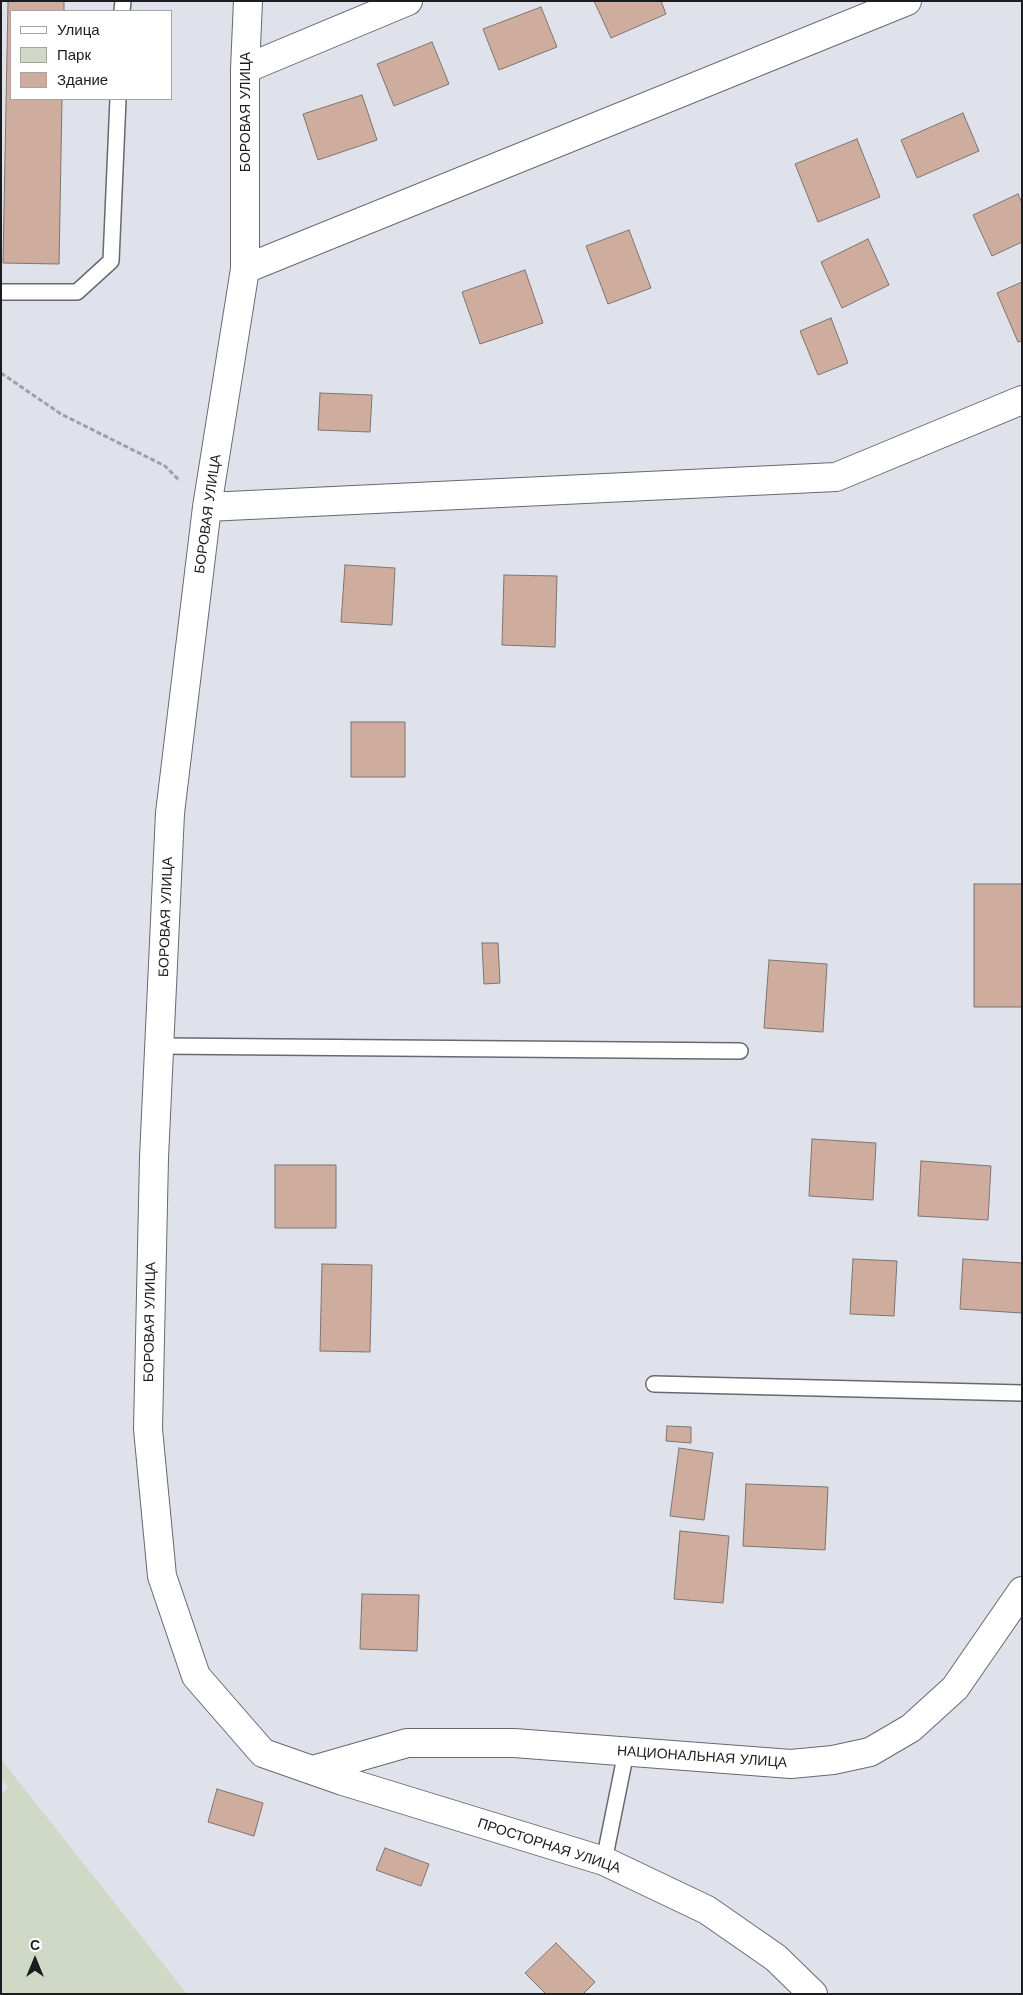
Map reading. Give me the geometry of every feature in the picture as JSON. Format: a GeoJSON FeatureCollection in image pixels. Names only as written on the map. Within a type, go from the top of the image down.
{"type":"FeatureCollection","features":[{"type":"Feature","properties":{"kind":"street","name":"БОРОВАЯ УЛИЦА"},"geometry":{"type":"LineString","coordinates":[[248,1],[245,70],[245,270],[208,507],[170,813],[161,1046],[154,1158],[148,1429],[162,1576],[196,1676],[263,1753],[313,1770]]}},
{"type":"Feature","properties":{"kind":"street"},"geometry":{"type":"LineString","coordinates":[[245,70],[408,1]]}},
{"type":"Feature","properties":{"kind":"street"},"geometry":{"type":"LineString","coordinates":[[245,270],[907,1]]}},
{"type":"Feature","properties":{"kind":"street"},"geometry":{"type":"LineString","coordinates":[[208,507],[836,477],[1022,400]]}},
{"type":"Feature","properties":{"kind":"street","name":"НАЦИОНАЛЬНАЯ УЛИЦА"},"geometry":{"type":"LineString","coordinates":[[313,1770],[407,1743],[514,1743],[791,1764],[833,1760],[870,1752],[911,1728],[955,1688],[1022,1591]]}},
{"type":"Feature","properties":{"kind":"street","name":"ПРОСТОРНАЯ УЛИЦА"},"geometry":{"type":"LineString","coordinates":[[313,1770],[604,1861],[707,1910],[776,1958],[814,1994]]}},
{"type":"Feature","properties":{"kind":"lane"},"geometry":{"type":"LineString","coordinates":[[1,292],[77,292],[111,261],[118,100]]}},
{"type":"Feature","properties":{"kind":"lane"},"geometry":{"type":"LineString","coordinates":[[161,1046],[740,1051]]}},
{"type":"Feature","properties":{"kind":"lane"},"geometry":{"type":"LineString","coordinates":[[654,1384],[1022,1393]]}},
{"type":"Feature","properties":{"kind":"lane"},"geometry":{"type":"LineString","coordinates":[[604,1861],[626,1752]]}},
{"type":"Feature","properties":{"kind":"path"},"geometry":{"type":"LineString","coordinates":[[1,373],[61,414],[164,466],[208,507]]}},
{"type":"Feature","properties":{"kind":"green space"},"geometry":{"type":"Polygon","coordinates":[[[1,1759],[187,1994],[1,1994],[1,1794],[8,1787],[1,1779],[1,1759]]]}},
{"type":"Feature","properties":{"kind":"building"},"geometry":{"type":"Polygon","coordinates":[[[8,1],[64,1],[64,10],[10,10],[10,100],[62,100],[59,264],[3,263],[8,1]]]}},
{"type":"Feature","properties":{"kind":"building"},"geometry":{"type":"Polygon","coordinates":[[[594,1],[661,1],[666,14],[611,38],[594,1]]]}},
{"type":"Feature","properties":{"kind":"building"},"geometry":{"type":"Polygon","coordinates":[[[541,7],[557,47],[499,70],[483,29],[541,7]]]}},
{"type":"Feature","properties":{"kind":"building"},"geometry":{"type":"Polygon","coordinates":[[[432,42],[449,84],[394,106],[377,64],[432,42]]]}},
{"type":"Feature","properties":{"kind":"building"},"geometry":{"type":"Polygon","coordinates":[[[362,95],[377,140],[318,160],[303,114],[362,95]]]}},
{"type":"Feature","properties":{"kind":"building"},"geometry":{"type":"Polygon","coordinates":[[[963,113],[979,151],[917,178],[901,140],[963,113]]]}},
{"type":"Feature","properties":{"kind":"building"},"geometry":{"type":"Polygon","coordinates":[[[857,139],[880,197],[818,222],[795,164],[857,139]]]}},
{"type":"Feature","properties":{"kind":"building"},"geometry":{"type":"Polygon","coordinates":[[[1018,194],[1022,203],[1022,242],[992,256],[973,215],[1018,194]]]}},
{"type":"Feature","properties":{"kind":"building"},"geometry":{"type":"Polygon","coordinates":[[[629,230],[651,288],[608,304],[586,246],[629,230]]]}},
{"type":"Feature","properties":{"kind":"building"},"geometry":{"type":"Polygon","coordinates":[[[868,239],[889,285],[842,308],[821,262],[868,239]]]}},
{"type":"Feature","properties":{"kind":"building"},"geometry":{"type":"Polygon","coordinates":[[[525,270],[543,323],[480,344],[462,292],[525,270]]]}},
{"type":"Feature","properties":{"kind":"building"},"geometry":{"type":"Polygon","coordinates":[[[1022,282],[1022,341],[1018,342],[997,293],[1022,282]]]}},
{"type":"Feature","properties":{"kind":"building"},"geometry":{"type":"Polygon","coordinates":[[[831,318],[848,363],[818,375],[800,331],[831,318]]]}},
{"type":"Feature","properties":{"kind":"building"},"geometry":{"type":"Polygon","coordinates":[[[320,393],[372,395],[370,432],[318,430],[320,393]]]}},
{"type":"Feature","properties":{"kind":"building"},"geometry":{"type":"Polygon","coordinates":[[[345,565],[395,568],[392,625],[341,622],[345,565]]]}},
{"type":"Feature","properties":{"kind":"building"},"geometry":{"type":"Polygon","coordinates":[[[504,575],[557,576],[555,647],[502,645],[504,575]]]}},
{"type":"Feature","properties":{"kind":"building"},"geometry":{"type":"Polygon","coordinates":[[[351,722],[405,722],[405,777],[351,777],[351,722]]]}},
{"type":"Feature","properties":{"kind":"building"},"geometry":{"type":"Polygon","coordinates":[[[974,884],[1022,884],[1022,1007],[974,1007],[974,884]]]}},
{"type":"Feature","properties":{"kind":"building"},"geometry":{"type":"Polygon","coordinates":[[[482,943],[498,943],[500,983],[484,984],[482,943]]]}},
{"type":"Feature","properties":{"kind":"building"},"geometry":{"type":"Polygon","coordinates":[[[769,960],[827,964],[823,1032],[764,1028],[769,960]]]}},
{"type":"Feature","properties":{"kind":"building"},"geometry":{"type":"Polygon","coordinates":[[[812,1139],[876,1143],[873,1200],[809,1196],[812,1139]]]}},
{"type":"Feature","properties":{"kind":"building"},"geometry":{"type":"Polygon","coordinates":[[[921,1161],[991,1166],[988,1220],[918,1216],[921,1161]]]}},
{"type":"Feature","properties":{"kind":"building"},"geometry":{"type":"Polygon","coordinates":[[[275,1165],[336,1165],[336,1228],[275,1228],[275,1165]]]}},
{"type":"Feature","properties":{"kind":"building"},"geometry":{"type":"Polygon","coordinates":[[[853,1259],[897,1261],[894,1316],[850,1314],[853,1259]]]}},
{"type":"Feature","properties":{"kind":"building"},"geometry":{"type":"Polygon","coordinates":[[[963,1259],[1022,1263],[1022,1313],[960,1309],[963,1259]]]}},
{"type":"Feature","properties":{"kind":"building"},"geometry":{"type":"Polygon","coordinates":[[[322,1264],[372,1265],[370,1352],[320,1351],[322,1264]]]}},
{"type":"Feature","properties":{"kind":"building"},"geometry":{"type":"Polygon","coordinates":[[[667,1426],[691,1427],[691,1443],[666,1441],[667,1426]]]}},
{"type":"Feature","properties":{"kind":"building"},"geometry":{"type":"Polygon","coordinates":[[[679,1448],[713,1453],[704,1520],[670,1516],[679,1448]]]}},
{"type":"Feature","properties":{"kind":"building"},"geometry":{"type":"Polygon","coordinates":[[[746,1484],[828,1487],[825,1550],[743,1546],[746,1484]]]}},
{"type":"Feature","properties":{"kind":"building"},"geometry":{"type":"Polygon","coordinates":[[[680,1531],[729,1536],[723,1603],[674,1599],[680,1531]]]}},
{"type":"Feature","properties":{"kind":"building"},"geometry":{"type":"Polygon","coordinates":[[[362,1594],[419,1595],[417,1651],[360,1649],[362,1594]]]}},
{"type":"Feature","properties":{"kind":"building"},"geometry":{"type":"Polygon","coordinates":[[[217,1789],[263,1803],[254,1836],[208,1822],[217,1789]]]}},
{"type":"Feature","properties":{"kind":"building"},"geometry":{"type":"Polygon","coordinates":[[[385,1848],[429,1864],[421,1886],[376,1870],[385,1848]]]}},
{"type":"Feature","properties":{"kind":"building"},"geometry":{"type":"Polygon","coordinates":[[[556,1943],[595,1982],[583,1994],[546,1994],[525,1973],[556,1943]]]}}]}
